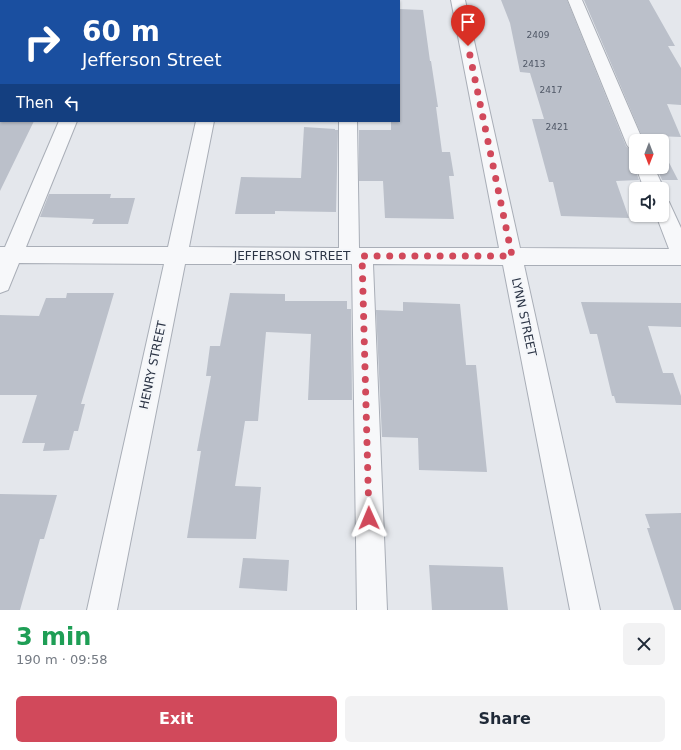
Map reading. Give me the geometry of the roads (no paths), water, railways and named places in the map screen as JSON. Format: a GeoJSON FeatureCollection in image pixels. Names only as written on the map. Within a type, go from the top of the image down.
{"type":"FeatureCollection","features":[{"type":"Feature","properties":{"kind":"street","name":"LYNN STREET"},"geometry":{"type":"LineString","coordinates":[[458,0],[585,610]]}},
{"type":"Feature","properties":{"kind":"street"},"geometry":{"type":"LineString","coordinates":[[575,0],[631,134]]}},
{"type":"Feature","properties":{"kind":"street"},"geometry":{"type":"LineString","coordinates":[[0,284],[6,255],[68,122]]}},
{"type":"Feature","properties":{"kind":"street","name":"HENRY STREET"},"geometry":{"type":"LineString","coordinates":[[102,610],[205,122]]}},
{"type":"Feature","properties":{"kind":"street"},"geometry":{"type":"LineString","coordinates":[[348,122],[356,256],[372,610]]}},
{"type":"Feature","properties":{"kind":"street"},"geometry":{"type":"LineString","coordinates":[[668,222],[681,252]]}},
{"type":"Feature","properties":{"kind":"street","name":"JEFFERSON STREET"},"geometry":{"type":"LineString","coordinates":[[6,255],[681,257]]}}]}
